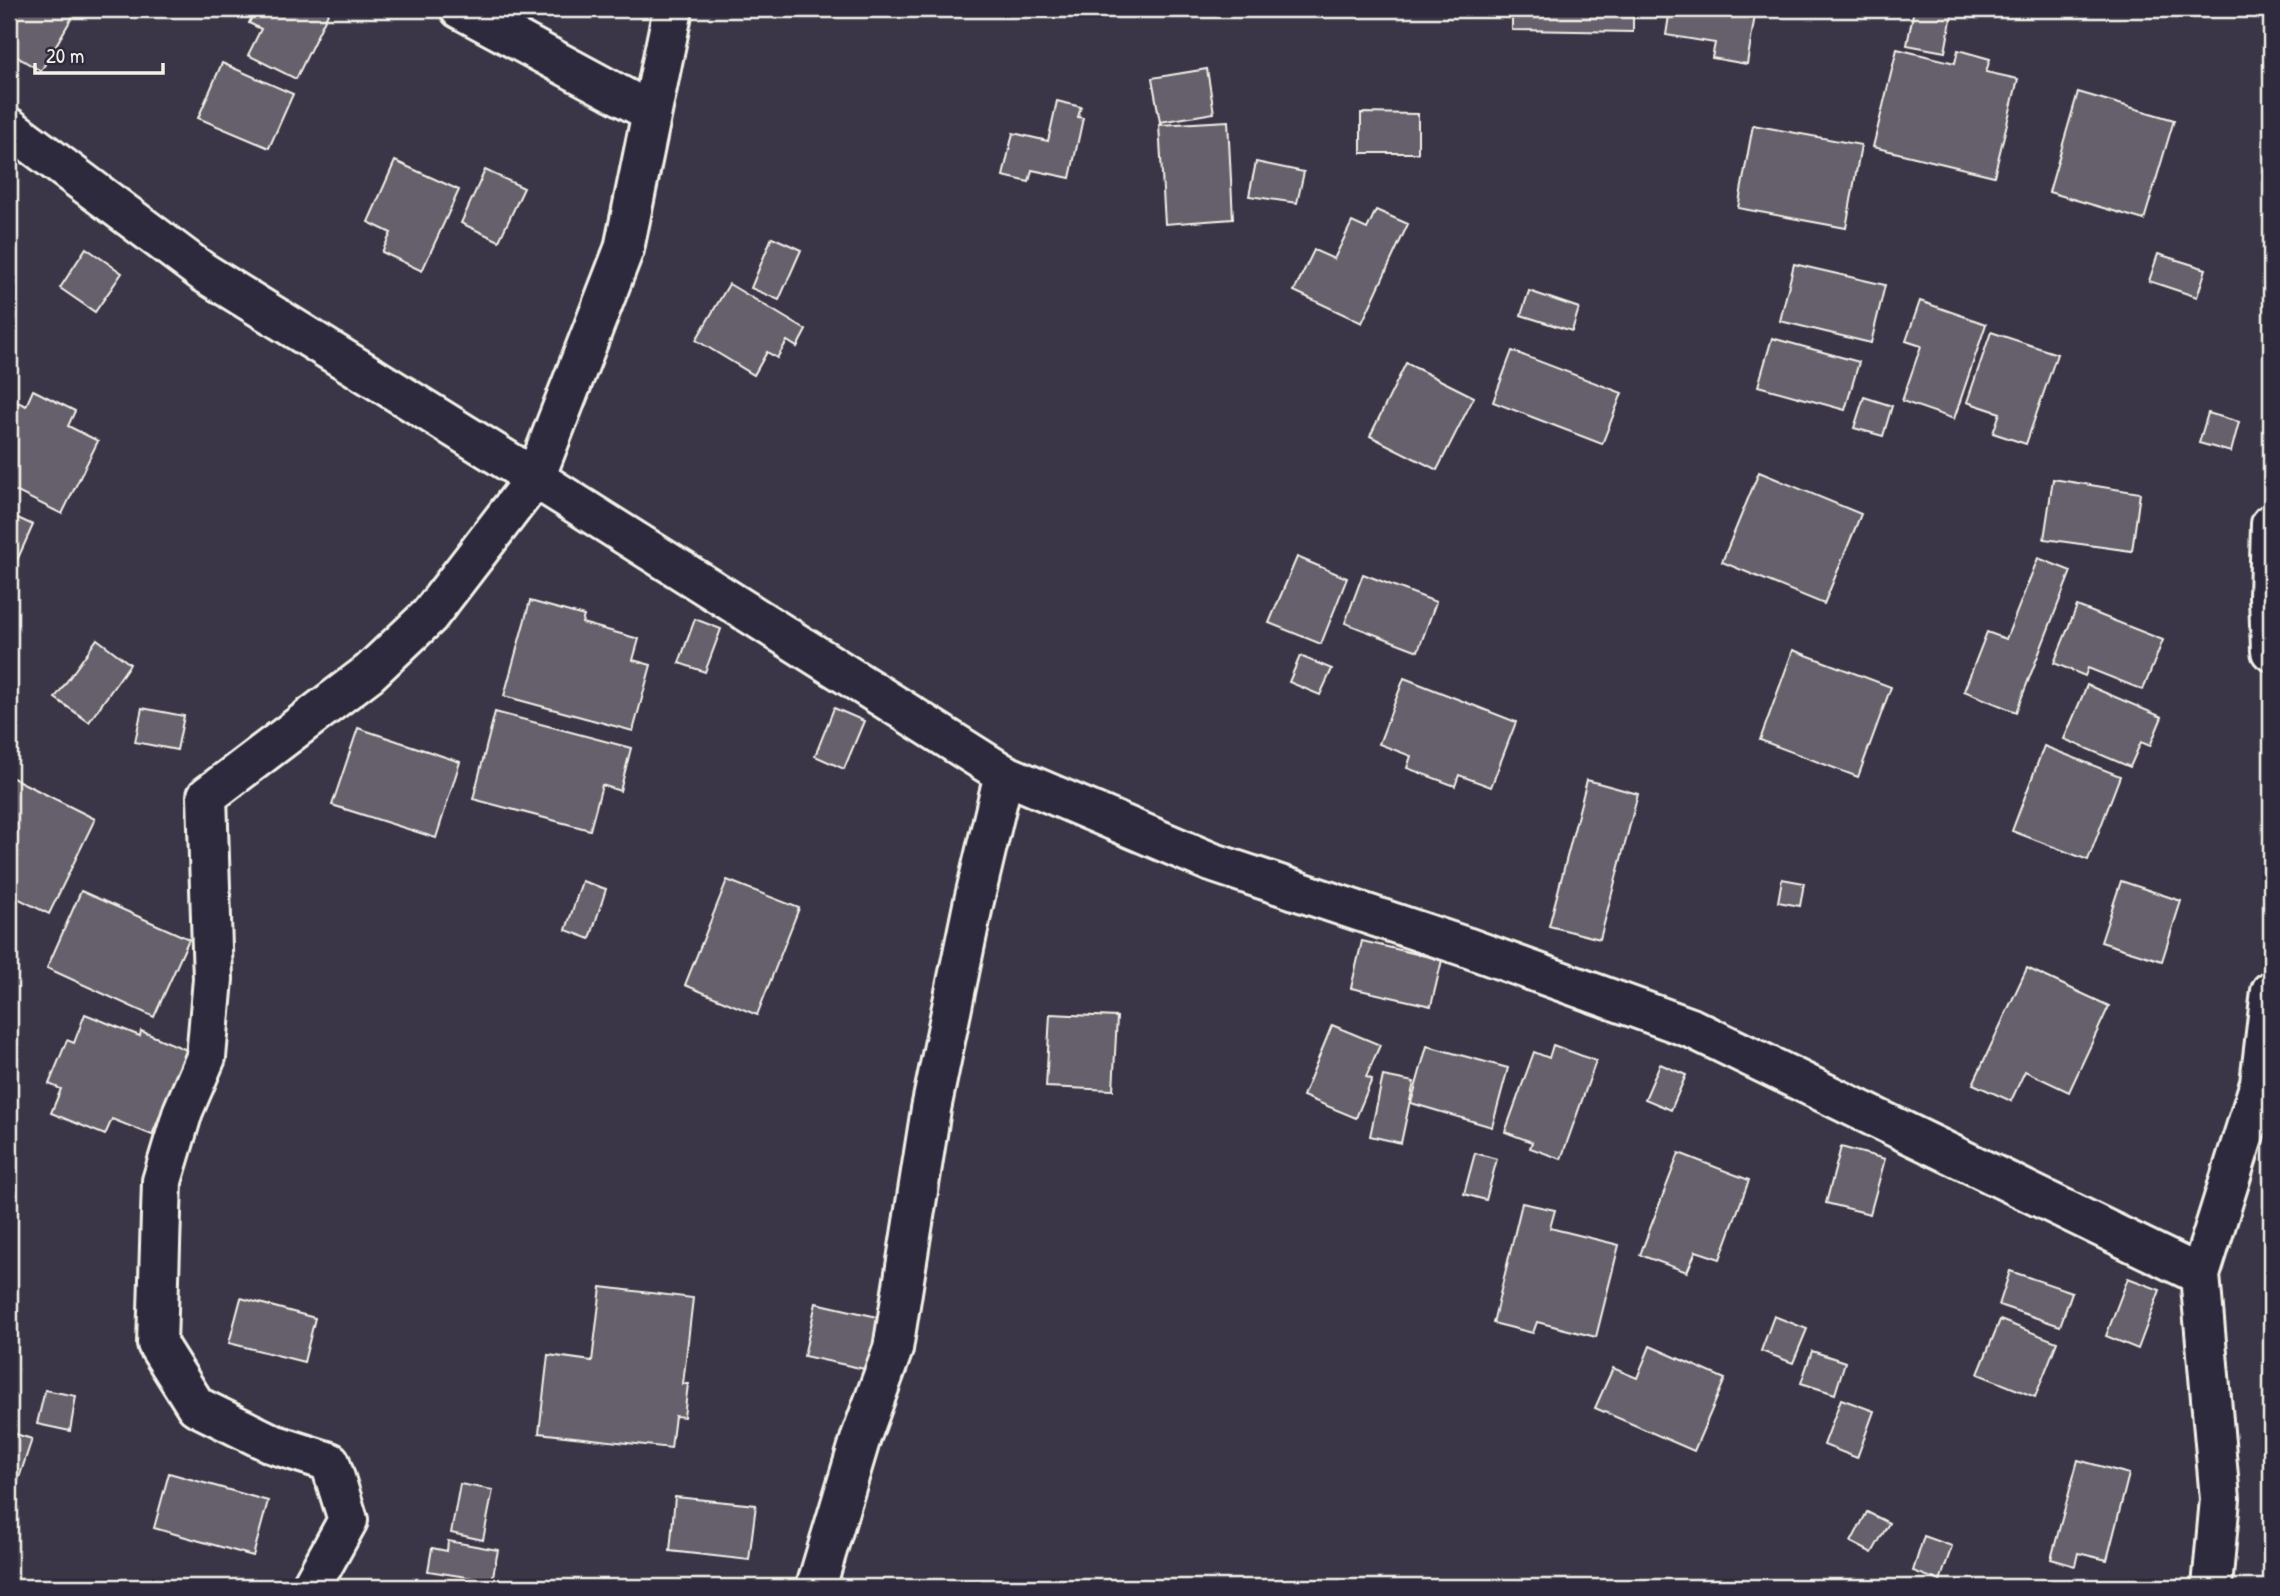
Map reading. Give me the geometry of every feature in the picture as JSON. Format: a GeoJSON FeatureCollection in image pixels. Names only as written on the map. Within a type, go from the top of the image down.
{"type":"FeatureCollection","features":[{"type":"Feature","properties":{"kind":"street"},"geometry":{"type":"LineString","coordinates":[[460,9],[652,112]]}},
{"type":"Feature","properties":{"kind":"street"},"geometry":{"type":"LineString","coordinates":[[311,1587],[348,1520],[330,1462],[273,1444],[196,1406],[157,1344],[163,1181],[183,1111],[206,1057],[213,979],[207,796],[369,673],[429,615],[536,478],[624,249],[673,9]]}},
{"type":"Feature","properties":{"kind":"street"},"geometry":{"type":"LineString","coordinates":[[9,127],[203,272],[536,478],[1004,774],[1211,863],[1466,947],[1691,1028],[2200,1275]]}},
{"type":"Feature","properties":{"kind":"street"},"geometry":{"type":"LineString","coordinates":[[2271,524],[2271,651]]}},
{"type":"Feature","properties":{"kind":"street"},"geometry":{"type":"LineString","coordinates":[[816,1587],[861,1437],[893,1349],[931,1110],[973,905],[1004,774]]}},
{"type":"Feature","properties":{"kind":"street"},"geometry":{"type":"LineString","coordinates":[[2212,1587],[2220,1499],[2200,1275],[2260,1083],[2271,991]]}},
{"type":"Feature","properties":{"kind":"building"},"geometry":{"type":"Polygon","coordinates":[[[9,9],[77,9],[41,71],[9,52],[9,9]]]}},
{"type":"Feature","properties":{"kind":"building"},"geometry":{"type":"Polygon","coordinates":[[[256,9],[330,9],[296,79],[248,55],[261,29],[249,23],[256,9]]]}},
{"type":"Feature","properties":{"kind":"building"},"geometry":{"type":"Polygon","coordinates":[[[1512,9],[1633,9],[1633,32],[1512,30],[1512,9]]]}},
{"type":"Feature","properties":{"kind":"building"},"geometry":{"type":"Polygon","coordinates":[[[1670,9],[1756,9],[1747,64],[1712,58],[1715,43],[1666,35],[1670,9]]]}},
{"type":"Feature","properties":{"kind":"building"},"geometry":{"type":"Polygon","coordinates":[[[1914,9],[1953,9],[1945,52],[1907,45],[1914,9]]]}},
{"type":"Feature","properties":{"kind":"building"},"geometry":{"type":"Polygon","coordinates":[[[1897,49],[1955,63],[1958,50],[1990,59],[1986,72],[2018,79],[1994,176],[1873,147],[1897,49]]]}},
{"type":"Feature","properties":{"kind":"building"},"geometry":{"type":"Polygon","coordinates":[[[222,63],[293,94],[269,148],[198,118],[222,63]]]}},
{"type":"Feature","properties":{"kind":"building"},"geometry":{"type":"Polygon","coordinates":[[[1207,69],[1214,113],[1160,122],[1152,78],[1207,69]]]}},
{"type":"Feature","properties":{"kind":"building"},"geometry":{"type":"Polygon","coordinates":[[[2078,92],[2174,120],[2144,220],[2049,192],[2078,92]]]}},
{"type":"Feature","properties":{"kind":"building"},"geometry":{"type":"Polygon","coordinates":[[[1057,101],[1081,107],[1078,117],[1083,118],[1070,178],[1032,170],[1029,182],[1003,176],[1013,133],[1048,141],[1057,101]]]}},
{"type":"Feature","properties":{"kind":"building"},"geometry":{"type":"Polygon","coordinates":[[[1361,113],[1418,114],[1418,153],[1361,153],[1361,113]]]}},
{"type":"Feature","properties":{"kind":"building"},"geometry":{"type":"Polygon","coordinates":[[[1228,121],[1233,219],[1165,224],[1159,125],[1228,121]]]}},
{"type":"Feature","properties":{"kind":"building"},"geometry":{"type":"Polygon","coordinates":[[[1753,125],[1861,145],[1846,228],[1738,208],[1753,125]]]}},
{"type":"Feature","properties":{"kind":"building"},"geometry":{"type":"Polygon","coordinates":[[[395,161],[459,190],[422,271],[382,252],[391,233],[368,222],[395,161]]]}},
{"type":"Feature","properties":{"kind":"building"},"geometry":{"type":"Polygon","coordinates":[[[1256,162],[1304,172],[1297,203],[1249,196],[1256,162]]]}},
{"type":"Feature","properties":{"kind":"building"},"geometry":{"type":"Polygon","coordinates":[[[485,170],[524,188],[499,241],[461,223],[485,170]]]}},
{"type":"Feature","properties":{"kind":"building"},"geometry":{"type":"Polygon","coordinates":[[[1376,210],[1408,224],[1362,323],[1294,291],[1314,250],[1334,259],[1352,222],[1367,229],[1376,210]]]}},
{"type":"Feature","properties":{"kind":"building"},"geometry":{"type":"Polygon","coordinates":[[[772,237],[801,250],[779,300],[751,288],[772,237]]]}},
{"type":"Feature","properties":{"kind":"building"},"geometry":{"type":"Polygon","coordinates":[[[86,248],[122,273],[95,312],[60,288],[86,248]]]}},
{"type":"Feature","properties":{"kind":"building"},"geometry":{"type":"Polygon","coordinates":[[[2158,254],[2206,269],[2197,297],[2149,281],[2158,254]]]}},
{"type":"Feature","properties":{"kind":"building"},"geometry":{"type":"Polygon","coordinates":[[[1794,264],[1885,285],[1871,343],[1780,321],[1794,264]]]}},
{"type":"Feature","properties":{"kind":"building"},"geometry":{"type":"Polygon","coordinates":[[[729,284],[806,330],[797,347],[787,341],[777,358],[767,352],[754,375],[696,340],[729,284]]]}},
{"type":"Feature","properties":{"kind":"building"},"geometry":{"type":"Polygon","coordinates":[[[1529,291],[1579,308],[1572,331],[1521,315],[1529,291]]]}},
{"type":"Feature","properties":{"kind":"building"},"geometry":{"type":"Polygon","coordinates":[[[1920,301],[1986,324],[1954,419],[1902,401],[1921,346],[1906,341],[1920,301]]]}},
{"type":"Feature","properties":{"kind":"building"},"geometry":{"type":"Polygon","coordinates":[[[1991,332],[2057,354],[2026,444],[1993,433],[2000,413],[1967,402],[1991,332]]]}},
{"type":"Feature","properties":{"kind":"building"},"geometry":{"type":"Polygon","coordinates":[[[1772,338],[1859,362],[1845,410],[1758,386],[1772,338]]]}},
{"type":"Feature","properties":{"kind":"building"},"geometry":{"type":"Polygon","coordinates":[[[1512,351],[1622,393],[1602,444],[1493,402],[1512,351]]]}},
{"type":"Feature","properties":{"kind":"building"},"geometry":{"type":"Polygon","coordinates":[[[1406,363],[1474,397],[1437,470],[1370,436],[1406,363]]]}},
{"type":"Feature","properties":{"kind":"building"},"geometry":{"type":"Polygon","coordinates":[[[33,390],[75,411],[68,426],[98,441],[62,514],[9,488],[9,398],[26,406],[33,390]]]}},
{"type":"Feature","properties":{"kind":"building"},"geometry":{"type":"Polygon","coordinates":[[[1864,397],[1892,406],[1883,436],[1854,428],[1864,397]]]}},
{"type":"Feature","properties":{"kind":"building"},"geometry":{"type":"Polygon","coordinates":[[[2208,413],[2239,422],[2231,452],[2199,443],[2208,413]]]}},
{"type":"Feature","properties":{"kind":"building"},"geometry":{"type":"Polygon","coordinates":[[[1759,472],[1861,514],[1824,604],[1722,562],[1759,472]]]}},
{"type":"Feature","properties":{"kind":"building"},"geometry":{"type":"Polygon","coordinates":[[[2053,479],[2140,493],[2132,551],[2044,539],[2053,479]]]}},
{"type":"Feature","properties":{"kind":"building"},"geometry":{"type":"Polygon","coordinates":[[[9,514],[33,525],[9,578],[9,514]]]}},
{"type":"Feature","properties":{"kind":"building"},"geometry":{"type":"Polygon","coordinates":[[[1297,557],[1347,578],[1321,644],[1269,623],[1297,557]]]}},
{"type":"Feature","properties":{"kind":"building"},"geometry":{"type":"Polygon","coordinates":[[[2038,558],[2071,571],[2016,712],[1964,691],[1987,632],[2006,639],[2038,558]]]}},
{"type":"Feature","properties":{"kind":"building"},"geometry":{"type":"Polygon","coordinates":[[[1363,574],[1436,602],[1418,651],[1345,623],[1363,574]]]}},
{"type":"Feature","properties":{"kind":"building"},"geometry":{"type":"Polygon","coordinates":[[[530,601],[584,616],[582,623],[639,639],[633,660],[651,665],[633,731],[504,696],[530,601]]]}},
{"type":"Feature","properties":{"kind":"building"},"geometry":{"type":"Polygon","coordinates":[[[2077,606],[2163,640],[2143,690],[2088,668],[2085,676],[2054,663],[2077,606]]]}},
{"type":"Feature","properties":{"kind":"building"},"geometry":{"type":"Polygon","coordinates":[[[695,619],[721,629],[705,672],[679,663],[695,619]]]}},
{"type":"Feature","properties":{"kind":"building"},"geometry":{"type":"Polygon","coordinates":[[[97,639],[130,664],[89,722],[55,698],[97,639]]]}},
{"type":"Feature","properties":{"kind":"building"},"geometry":{"type":"Polygon","coordinates":[[[1793,650],[1891,687],[1858,777],[1760,740],[1793,650]]]}},
{"type":"Feature","properties":{"kind":"building"},"geometry":{"type":"Polygon","coordinates":[[[1300,656],[1332,669],[1320,695],[1289,682],[1300,656]]]}},
{"type":"Feature","properties":{"kind":"building"},"geometry":{"type":"Polygon","coordinates":[[[1404,678],[1516,722],[1491,787],[1459,775],[1455,786],[1407,768],[1411,756],[1379,744],[1404,678]]]}},
{"type":"Feature","properties":{"kind":"building"},"geometry":{"type":"Polygon","coordinates":[[[2087,685],[2162,717],[2150,746],[2141,742],[2130,767],[2064,739],[2087,685]]]}},
{"type":"Feature","properties":{"kind":"building"},"geometry":{"type":"Polygon","coordinates":[[[142,708],[184,716],[177,750],[135,742],[142,708]]]}},
{"type":"Feature","properties":{"kind":"building"},"geometry":{"type":"Polygon","coordinates":[[[834,708],[864,721],[844,769],[815,756],[834,708]]]}},
{"type":"Feature","properties":{"kind":"building"},"geometry":{"type":"Polygon","coordinates":[[[495,712],[631,748],[620,791],[602,785],[590,830],[473,799],[495,712]]]}},
{"type":"Feature","properties":{"kind":"building"},"geometry":{"type":"Polygon","coordinates":[[[358,728],[460,762],[436,838],[332,805],[358,728]]]}},
{"type":"Feature","properties":{"kind":"building"},"geometry":{"type":"Polygon","coordinates":[[[2044,746],[2120,776],[2088,860],[2012,831],[2044,746]]]}},
{"type":"Feature","properties":{"kind":"building"},"geometry":{"type":"Polygon","coordinates":[[[9,776],[95,819],[49,914],[9,894],[9,776]]]}},
{"type":"Feature","properties":{"kind":"building"},"geometry":{"type":"Polygon","coordinates":[[[1587,780],[1638,794],[1600,939],[1549,926],[1587,780]]]}},
{"type":"Feature","properties":{"kind":"building"},"geometry":{"type":"Polygon","coordinates":[[[1782,879],[1804,883],[1800,906],[1778,902],[1782,879]]]}},
{"type":"Feature","properties":{"kind":"building"},"geometry":{"type":"Polygon","coordinates":[[[727,880],[799,908],[757,1015],[685,985],[727,880]]]}},
{"type":"Feature","properties":{"kind":"building"},"geometry":{"type":"Polygon","coordinates":[[[582,881],[606,889],[590,939],[566,930],[582,881]]]}},
{"type":"Feature","properties":{"kind":"building"},"geometry":{"type":"Polygon","coordinates":[[[2121,881],[2181,901],[2162,961],[2101,942],[2121,881]]]}},
{"type":"Feature","properties":{"kind":"building"},"geometry":{"type":"Polygon","coordinates":[[[81,891],[189,939],[154,1017],[47,968],[81,891]]]}},
{"type":"Feature","properties":{"kind":"building"},"geometry":{"type":"Polygon","coordinates":[[[1362,941],[1442,960],[1431,1006],[1351,988],[1362,941]]]}},
{"type":"Feature","properties":{"kind":"building"},"geometry":{"type":"Polygon","coordinates":[[[2027,968],[2109,1006],[2069,1092],[2025,1071],[2011,1101],[1973,1084],[2027,968]]]}},
{"type":"Feature","properties":{"kind":"building"},"geometry":{"type":"Polygon","coordinates":[[[85,1014],[140,1036],[141,1031],[187,1050],[152,1135],[112,1119],[105,1135],[51,1113],[61,1089],[49,1084],[67,1040],[74,1043],[85,1014]]]}},
{"type":"Feature","properties":{"kind":"building"},"geometry":{"type":"Polygon","coordinates":[[[1050,1014],[1117,1017],[1113,1090],[1046,1087],[1050,1014]]]}},
{"type":"Feature","properties":{"kind":"building"},"geometry":{"type":"Polygon","coordinates":[[[1332,1025],[1380,1045],[1366,1077],[1372,1079],[1356,1118],[1303,1096],[1332,1025]]]}},
{"type":"Feature","properties":{"kind":"building"},"geometry":{"type":"Polygon","coordinates":[[[1553,1045],[1596,1061],[1561,1159],[1530,1148],[1532,1142],[1505,1132],[1534,1052],[1549,1058],[1553,1045]]]}},
{"type":"Feature","properties":{"kind":"building"},"geometry":{"type":"Polygon","coordinates":[[[1427,1046],[1508,1068],[1492,1127],[1411,1103],[1427,1046]]]}},
{"type":"Feature","properties":{"kind":"building"},"geometry":{"type":"Polygon","coordinates":[[[1660,1064],[1686,1075],[1671,1110],[1645,1099],[1660,1064]]]}},
{"type":"Feature","properties":{"kind":"building"},"geometry":{"type":"Polygon","coordinates":[[[1383,1076],[1414,1082],[1401,1143],[1370,1136],[1383,1076]]]}},
{"type":"Feature","properties":{"kind":"building"},"geometry":{"type":"Polygon","coordinates":[[[1841,1147],[1885,1159],[1870,1214],[1826,1203],[1841,1147]]]}},
{"type":"Feature","properties":{"kind":"building"},"geometry":{"type":"Polygon","coordinates":[[[1475,1153],[1497,1159],[1486,1200],[1464,1194],[1475,1153]]]}},
{"type":"Feature","properties":{"kind":"building"},"geometry":{"type":"Polygon","coordinates":[[[1679,1153],[1749,1180],[1720,1259],[1696,1251],[1687,1272],[1640,1255],[1679,1153]]]}},
{"type":"Feature","properties":{"kind":"building"},"geometry":{"type":"Polygon","coordinates":[[[1522,1203],[1555,1210],[1550,1228],[1619,1245],[1596,1337],[1537,1322],[1533,1333],[1493,1323],[1522,1203]]]}},
{"type":"Feature","properties":{"kind":"building"},"geometry":{"type":"Polygon","coordinates":[[[2010,1271],[2072,1292],[2060,1326],[1999,1305],[2010,1271]]]}},
{"type":"Feature","properties":{"kind":"building"},"geometry":{"type":"Polygon","coordinates":[[[2128,1278],[2160,1290],[2138,1349],[2106,1336],[2128,1278]]]}},
{"type":"Feature","properties":{"kind":"building"},"geometry":{"type":"Polygon","coordinates":[[[601,1287],[693,1298],[683,1384],[688,1384],[684,1417],[675,1416],[671,1448],[539,1433],[548,1355],[592,1361],[601,1287]]]}},
{"type":"Feature","properties":{"kind":"building"},"geometry":{"type":"Polygon","coordinates":[[[241,1298],[315,1318],[304,1362],[229,1343],[241,1298]]]}},
{"type":"Feature","properties":{"kind":"building"},"geometry":{"type":"Polygon","coordinates":[[[816,1303],[886,1319],[874,1371],[804,1356],[816,1303]]]}},
{"type":"Feature","properties":{"kind":"building"},"geometry":{"type":"Polygon","coordinates":[[[1774,1316],[1807,1329],[1793,1363],[1761,1351],[1774,1316]]]}},
{"type":"Feature","properties":{"kind":"building"},"geometry":{"type":"Polygon","coordinates":[[[2000,1320],[2057,1342],[2035,1397],[1978,1374],[2000,1320]]]}},
{"type":"Feature","properties":{"kind":"building"},"geometry":{"type":"Polygon","coordinates":[[[1650,1346],[1725,1379],[1694,1451],[1595,1408],[1613,1368],[1637,1378],[1650,1346]]]}},
{"type":"Feature","properties":{"kind":"building"},"geometry":{"type":"Polygon","coordinates":[[[1812,1351],[1845,1362],[1835,1394],[1801,1383],[1812,1351]]]}},
{"type":"Feature","properties":{"kind":"building"},"geometry":{"type":"Polygon","coordinates":[[[45,1390],[76,1396],[70,1431],[37,1424],[45,1390]]]}},
{"type":"Feature","properties":{"kind":"building"},"geometry":{"type":"Polygon","coordinates":[[[1841,1399],[1874,1411],[1857,1458],[1824,1445],[1841,1399]]]}},
{"type":"Feature","properties":{"kind":"building"},"geometry":{"type":"Polygon","coordinates":[[[9,1432],[32,1439],[9,1508],[9,1432]]]}},
{"type":"Feature","properties":{"kind":"building"},"geometry":{"type":"Polygon","coordinates":[[[2078,1460],[2129,1474],[2107,1560],[2078,1553],[2075,1566],[2051,1559],[2078,1460]]]}},
{"type":"Feature","properties":{"kind":"building"},"geometry":{"type":"Polygon","coordinates":[[[169,1473],[268,1501],[253,1556],[154,1528],[169,1473]]]}},
{"type":"Feature","properties":{"kind":"building"},"geometry":{"type":"Polygon","coordinates":[[[460,1484],[493,1490],[483,1540],[451,1533],[460,1484]]]}},
{"type":"Feature","properties":{"kind":"building"},"geometry":{"type":"Polygon","coordinates":[[[675,1497],[756,1505],[749,1560],[670,1551],[675,1497]]]}},
{"type":"Feature","properties":{"kind":"building"},"geometry":{"type":"Polygon","coordinates":[[[1867,1512],[1889,1523],[1872,1553],[1851,1542],[1867,1512]]]}},
{"type":"Feature","properties":{"kind":"building"},"geometry":{"type":"Polygon","coordinates":[[[1924,1536],[1952,1546],[1940,1581],[1913,1571],[1924,1536]]]}},
{"type":"Feature","properties":{"kind":"building"},"geometry":{"type":"Polygon","coordinates":[[[448,1541],[498,1550],[492,1581],[428,1571],[432,1548],[447,1551],[448,1541]]]}}]}
